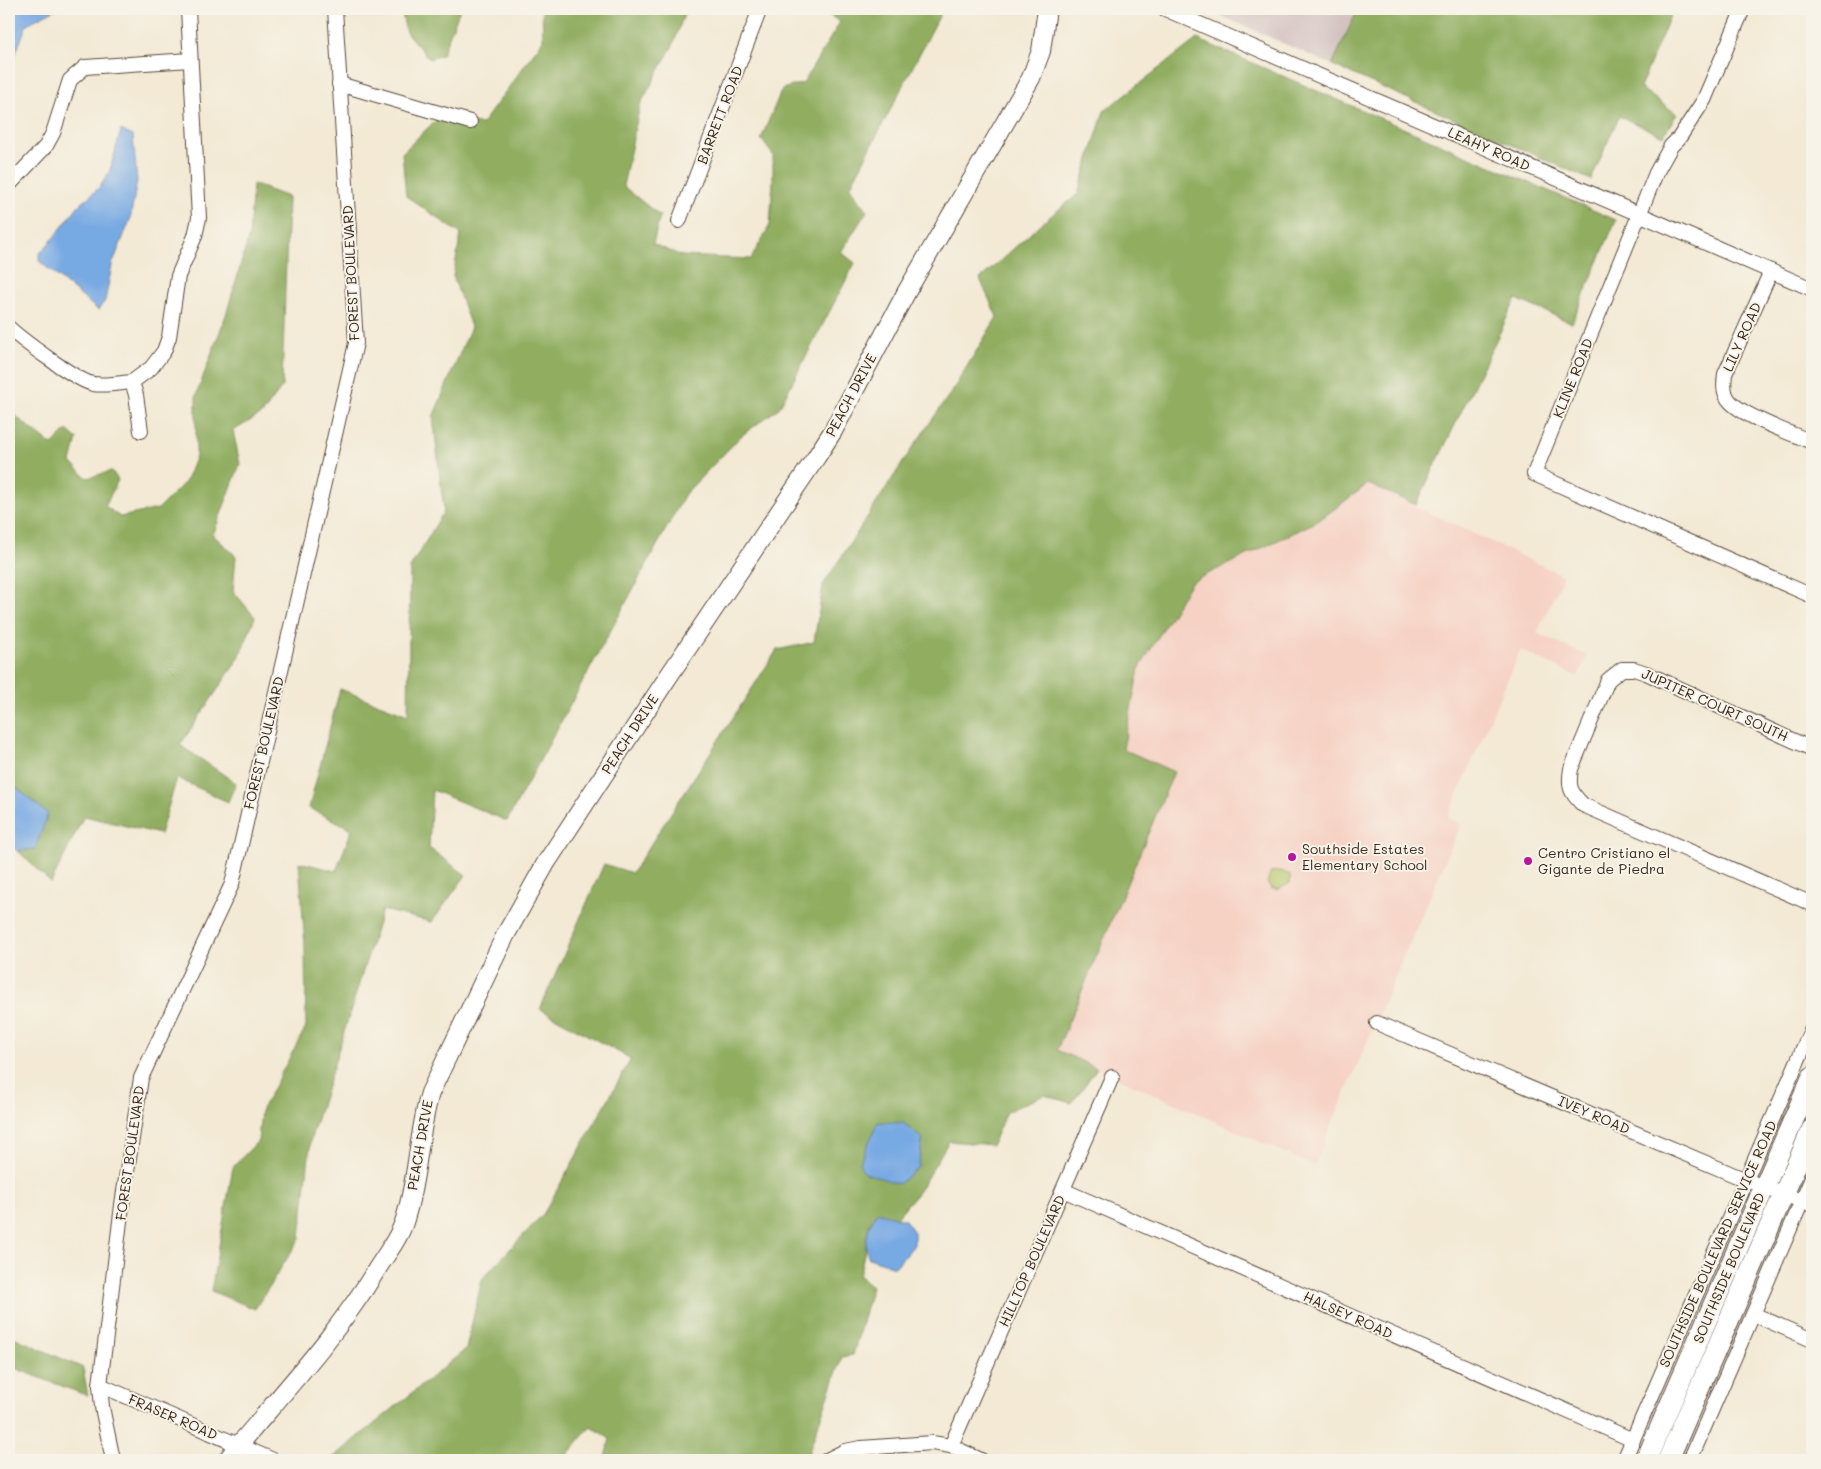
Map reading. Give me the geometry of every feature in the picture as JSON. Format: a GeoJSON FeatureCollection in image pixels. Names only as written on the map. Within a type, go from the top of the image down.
{"type":"FeatureCollection","features":[{"type":"Feature","properties":{"kind":"highway","name":"SOUTHSIDE BOULEVARD"},"geometry":{"type":"LineString","coordinates":[[1646,1460],[1812,1077]]}},
{"type":"Feature","properties":{"kind":"highway","name":"SOUTHSIDE BOULEVARD"},"geometry":{"type":"LineString","coordinates":[[1668,1460],[1799,1200],[1812,1129]]}},
{"type":"Feature","properties":{"kind":"main road","name":"PEACH DRIVE"},"geometry":{"type":"LineString","coordinates":[[227,1460],[324,1345],[366,1288],[395,1241],[405,1220],[411,1195],[423,1117],[430,1092],[506,934],[546,863],[590,795],[833,431],[907,291],[1031,78],[1040,52],[1047,9]]}},
{"type":"Feature","properties":{"kind":"street"},"geometry":{"type":"LineString","coordinates":[[9,328],[78,378],[92,384],[132,382],[151,368],[164,351],[169,337],[178,276],[196,236],[199,218],[188,9]]}},
{"type":"Feature","properties":{"kind":"street","name":"FOREST BOULEVARD"},"geometry":{"type":"LineString","coordinates":[[112,1460],[102,1407],[100,1385],[122,1205],[141,1078],[232,884],[356,342],[335,9]]}},
{"type":"Feature","properties":{"kind":"street","name":"BARRETT ROAD"},"geometry":{"type":"LineString","coordinates":[[679,221],[760,9]]}},
{"type":"Feature","properties":{"kind":"street","name":"LEAHY ROAD"},"geometry":{"type":"LineString","coordinates":[[1165,9],[1812,289]]}},
{"type":"Feature","properties":{"kind":"street","name":"KLINE ROAD"},"geometry":{"type":"LineString","coordinates":[[1743,9],[1704,100],[1684,132],[1671,146],[1656,173],[1534,474],[1812,596]]}},
{"type":"Feature","properties":{"kind":"street"},"geometry":{"type":"LineString","coordinates":[[9,185],[46,146],[53,133],[70,80],[85,67],[190,60]]}},
{"type":"Feature","properties":{"kind":"street"},"geometry":{"type":"LineString","coordinates":[[339,84],[470,122]]}},
{"type":"Feature","properties":{"kind":"street","name":"LILY ROAD"},"geometry":{"type":"LineString","coordinates":[[1771,271],[1725,374],[1724,388],[1727,397],[1738,410],[1812,442]]}},
{"type":"Feature","properties":{"kind":"street"},"geometry":{"type":"LineString","coordinates":[[132,382],[136,395],[141,431]]}},
{"type":"Feature","properties":{"kind":"street","name":"JUPITER COURT SOUTH"},"geometry":{"type":"LineString","coordinates":[[1812,749],[1646,673],[1634,669],[1622,669],[1608,680],[1571,769],[1569,783],[1573,795],[1583,805],[1812,904]]}},
{"type":"Feature","properties":{"kind":"street","name":"IVEY ROAD"},"geometry":{"type":"LineString","coordinates":[[1377,1022],[1746,1180],[1799,1200]]}},
{"type":"Feature","properties":{"kind":"street","name":"SOUTHSIDE BOULEVARD SERVICE ROAD"},"geometry":{"type":"LineString","coordinates":[[1624,1460],[1812,1028]]}},
{"type":"Feature","properties":{"kind":"street","name":"HILLTOP BOULEVARD"},"geometry":{"type":"LineString","coordinates":[[951,1446],[1112,1077]]}},
{"type":"Feature","properties":{"kind":"street"},"geometry":{"type":"LineString","coordinates":[[1690,1460],[1753,1314],[1799,1200],[1812,1178]]}},
{"type":"Feature","properties":{"kind":"street","name":"HALSEY ROAD"},"geometry":{"type":"LineString","coordinates":[[1063,1190],[1633,1440]]}},
{"type":"Feature","properties":{"kind":"street"},"geometry":{"type":"LineString","coordinates":[[1753,1314],[1812,1340]]}},
{"type":"Feature","properties":{"kind":"street","name":"FRASER ROAD"},"geometry":{"type":"LineString","coordinates":[[100,1385],[273,1460]]}},
{"type":"Feature","properties":{"kind":"street"},"geometry":{"type":"LineString","coordinates":[[828,1460],[845,1451],[861,1448],[932,1443],[951,1446],[981,1460]]}},
{"type":"Feature","properties":{"kind":"shaded area"},"geometry":{"type":"Polygon","coordinates":[[[1206,9],[1358,9],[1332,65],[1206,9]]]}},
{"type":"Feature","properties":{"kind":"shaded area","name":"Southside Estates Elementary School"},"geometry":{"type":"Polygon","coordinates":[[[1368,484],[1564,576],[1537,633],[1587,656],[1578,677],[1520,650],[1448,818],[1461,824],[1314,1166],[1056,1050],[1174,772],[1122,749],[1139,669],[1191,582],[1318,521],[1368,484]]]}},
{"type":"Feature","properties":{"kind":"green space"},"geometry":{"type":"Polygon","coordinates":[[[401,9],[460,9],[442,55],[429,59],[406,32],[401,9]]]}},
{"type":"Feature","properties":{"kind":"green space"},"geometry":{"type":"Polygon","coordinates":[[[542,9],[686,9],[673,45],[640,105],[623,186],[660,216],[653,244],[682,256],[751,259],[770,225],[773,155],[761,139],[782,89],[803,83],[840,22],[819,9],[943,9],[850,187],[867,211],[841,252],[855,263],[779,408],[741,436],[685,494],[507,821],[432,790],[429,848],[466,875],[432,922],[382,910],[311,1138],[300,1238],[255,1309],[211,1291],[233,1167],[258,1141],[261,1111],[306,1027],[305,947],[299,862],[336,871],[352,829],[309,808],[340,689],[408,715],[410,568],[444,511],[433,417],[471,327],[453,276],[461,234],[406,196],[402,153],[436,120],[482,124],[543,40],[542,9]]]}},
{"type":"Feature","properties":{"kind":"green space"},"geometry":{"type":"Polygon","coordinates":[[[1358,9],[1673,9],[1640,88],[1677,114],[1663,136],[1619,116],[1591,180],[1332,65],[1358,9]]]}},
{"type":"Feature","properties":{"kind":"green space"},"geometry":{"type":"Polygon","coordinates":[[[1197,39],[1616,220],[1572,323],[1516,299],[1416,505],[1368,484],[1318,521],[1191,582],[1139,669],[1123,749],[1174,772],[1057,1050],[1097,1068],[1072,1103],[1044,1095],[1006,1112],[992,1145],[949,1141],[919,1191],[896,1218],[877,1212],[869,1224],[859,1276],[872,1286],[853,1355],[842,1357],[806,1460],[604,1460],[610,1439],[591,1426],[563,1460],[330,1460],[466,1349],[482,1279],[544,1213],[631,1059],[540,1009],[604,864],[632,873],[777,650],[814,642],[823,585],[952,391],[997,317],[980,279],[1041,224],[1078,194],[1104,111],[1197,39]]]}},
{"type":"Feature","properties":{"kind":"green space"},"geometry":{"type":"Polygon","coordinates":[[[253,184],[288,197],[282,387],[263,413],[233,431],[240,464],[213,535],[236,556],[233,591],[255,617],[239,658],[180,745],[236,783],[228,802],[177,778],[160,834],[84,816],[51,883],[18,851],[35,849],[17,788],[9,784],[9,411],[52,445],[67,430],[77,439],[71,462],[87,478],[112,471],[118,480],[105,506],[120,517],[158,509],[186,481],[196,456],[196,396],[226,315],[249,236],[253,184]]]}},
{"type":"Feature","properties":{"kind":"green space"},"geometry":{"type":"Polygon","coordinates":[[[1281,871],[1290,875],[1290,883],[1277,890],[1271,888],[1267,883],[1271,872],[1281,871]]]}},
{"type":"Feature","properties":{"kind":"green space"},"geometry":{"type":"Polygon","coordinates":[[[9,1335],[83,1368],[88,1396],[9,1366],[9,1335]]]}},
{"type":"Feature","properties":{"kind":"water"},"geometry":{"type":"Polygon","coordinates":[[[11,9],[56,9],[27,24],[9,71],[9,14],[11,9]]]}},
{"type":"Feature","properties":{"kind":"water"},"geometry":{"type":"Polygon","coordinates":[[[121,130],[133,136],[137,181],[130,220],[112,265],[105,301],[98,310],[39,261],[39,254],[79,205],[100,187],[110,170],[121,130]]]}},
{"type":"Feature","properties":{"kind":"water"},"geometry":{"type":"Polygon","coordinates":[[[9,784],[17,788],[48,814],[35,849],[18,851],[9,845],[9,784]]]}},
{"type":"Feature","properties":{"kind":"water"},"geometry":{"type":"Polygon","coordinates":[[[878,1122],[903,1123],[923,1139],[918,1167],[899,1184],[865,1173],[859,1164],[878,1122]]]}},
{"type":"Feature","properties":{"kind":"water"},"geometry":{"type":"Polygon","coordinates":[[[877,1212],[905,1220],[914,1232],[914,1245],[895,1267],[869,1258],[867,1252],[867,1234],[877,1212]]]}},
{"type":"Feature","properties":{"kind":"place","name":"Southside Estates Elementary School"},"geometry":{"type":"Point","coordinates":[1292,857]}},
{"type":"Feature","properties":{"kind":"place","name":"Centro Cristiano el Gigante de Piedra"},"geometry":{"type":"Point","coordinates":[1528,861]}}]}
